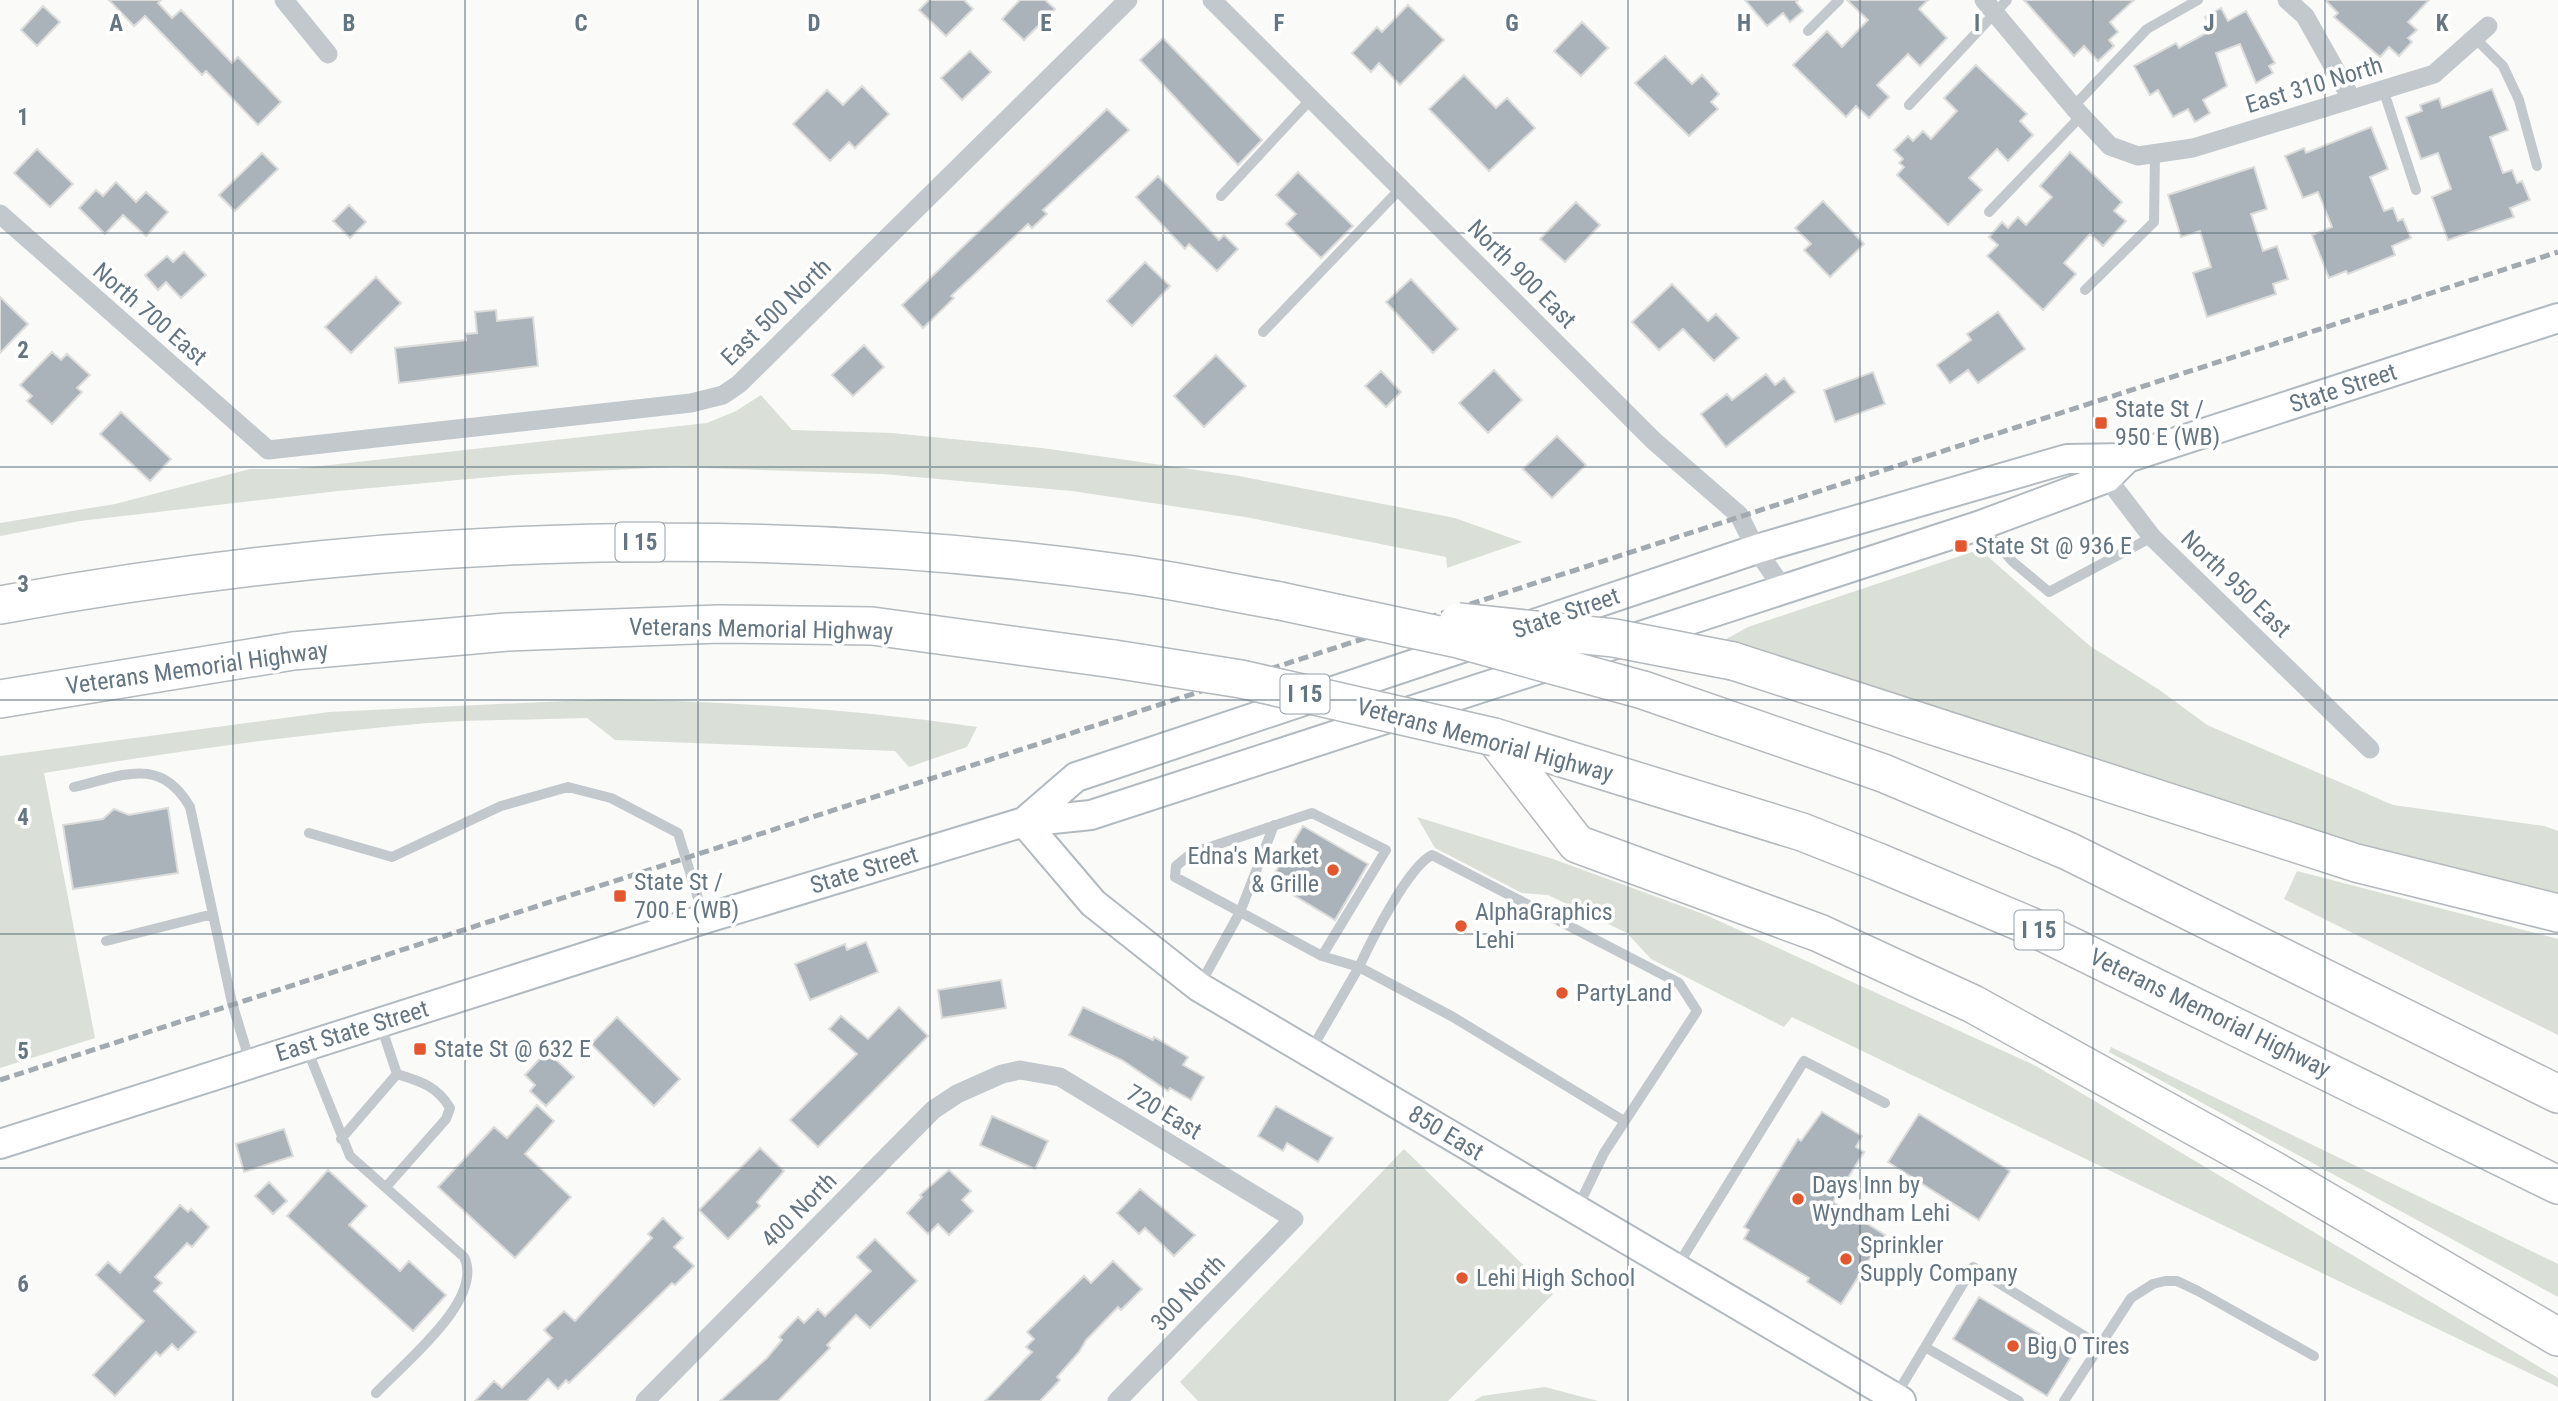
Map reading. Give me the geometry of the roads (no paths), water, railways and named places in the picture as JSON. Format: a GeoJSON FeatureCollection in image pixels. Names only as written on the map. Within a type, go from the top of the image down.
{"type":"FeatureCollection","features":[{"type":"Feature","properties":{"kind":"highway","name":"I 15"},"geometry":{"type":"LineString","coordinates":[[0,605],[264,564],[427,550],[622,542],[839,547],[1005,560],[1129,574],[1280,601],[1458,639],[1643,690],[1883,773],[2068,851],[2558,1094]]}},
{"type":"Feature","properties":{"kind":"highway"},"geometry":{"type":"LineString","coordinates":[[1369,619],[1554,630],[1733,661],[2356,863],[2558,913]]}},
{"type":"Feature","properties":{"kind":"highway","name":"Veterans Memorial Highway"},"geometry":{"type":"LineString","coordinates":[[0,699],[293,651],[508,632],[719,624],[872,626],[1241,679],[1494,737],[1802,832],[2030,926],[2558,1185]]}},
{"type":"Feature","properties":{"kind":"highway"},"geometry":{"type":"LineString","coordinates":[[1494,737],[1577,844],[1819,933],[1973,1004],[2273,1171],[2558,1337]]}},
{"type":"Feature","properties":{"kind":"main road","name":"State Street"},"geometry":{"type":"LineString","coordinates":[[1024,822],[1076,777],[1756,550],[2067,459],[2127,458],[2558,318]]}},
{"type":"Feature","properties":{"kind":"main road","name":"State Street"},"geometry":{"type":"LineString","coordinates":[[704,919],[1024,822],[1091,815],[1980,525],[2107,478],[2127,458]]}},
{"type":"Feature","properties":{"kind":"main road","name":"850 East"},"geometry":{"type":"LineString","coordinates":[[1024,822],[1093,903],[1199,987],[1898,1399]]}},
{"type":"Feature","properties":{"kind":"main road","name":"East State Street"},"geometry":{"type":"LineString","coordinates":[[0,1144],[704,919]]}},
{"type":"Feature","properties":{"kind":"street"},"geometry":{"type":"LineString","coordinates":[[284,0],[328,54]]}},
{"type":"Feature","properties":{"kind":"street","name":"East 500 North"},"geometry":{"type":"LineString","coordinates":[[268,450],[691,403],[723,395],[739,384],[1128,0]]}},
{"type":"Feature","properties":{"kind":"street","name":"North 900 East"},"geometry":{"type":"LineString","coordinates":[[1212,0],[1654,441],[1739,516],[1756,550],[1785,590]]}},
{"type":"Feature","properties":{"kind":"street"},"geometry":{"type":"LineString","coordinates":[[2294,2],[2305,16],[2351,98]]}},
{"type":"Feature","properties":{"kind":"street"},"geometry":{"type":"LineString","coordinates":[[1996,4],[2077,111],[2110,146],[2146,155]]}},
{"type":"Feature","properties":{"kind":"street","name":"East 310 North"},"geometry":{"type":"LineString","coordinates":[[2146,155],[2193,149],[2434,74],[2481,32]]}},
{"type":"Feature","properties":{"kind":"street","name":"North 700 East"},"geometry":{"type":"LineString","coordinates":[[0,214],[268,450]]}},
{"type":"Feature","properties":{"kind":"street","name":"North 950 East"},"geometry":{"type":"LineString","coordinates":[[2067,459],[2107,478],[2152,537],[2370,749]]}},
{"type":"Feature","properties":{"kind":"street","name":"720 East"},"geometry":{"type":"LineString","coordinates":[[1002,1074],[1020,1070],[1060,1077],[1294,1219]]}},
{"type":"Feature","properties":{"kind":"street","name":"400 North"},"geometry":{"type":"LineString","coordinates":[[645,1401],[933,1110],[957,1094],[1002,1074]]}},
{"type":"Feature","properties":{"kind":"street","name":"300 North"},"geometry":{"type":"LineString","coordinates":[[1117,1401],[1294,1219]]}},
{"type":"Feature","properties":{"kind":"lane"},"geometry":{"type":"LineString","coordinates":[[1808,31],[1839,0]]}},
{"type":"Feature","properties":{"kind":"lane"},"geometry":{"type":"LineString","coordinates":[[1990,212],[2147,29],[2198,0]]}},
{"type":"Feature","properties":{"kind":"lane"},"geometry":{"type":"LineString","coordinates":[[1909,105],[1996,4]]}},
{"type":"Feature","properties":{"kind":"lane"},"geometry":{"type":"LineString","coordinates":[[2481,32],[2503,66],[2519,100],[2537,166]]}},
{"type":"Feature","properties":{"kind":"lane"},"geometry":{"type":"LineString","coordinates":[[2382,89],[2416,190]]}},
{"type":"Feature","properties":{"kind":"lane"},"geometry":{"type":"LineString","coordinates":[[1221,196],[1311,99]]}},
{"type":"Feature","properties":{"kind":"lane"},"geometry":{"type":"LineString","coordinates":[[2085,290],[2154,222],[2146,155]]}},
{"type":"Feature","properties":{"kind":"lane"},"geometry":{"type":"LineString","coordinates":[[1263,332],[1401,188]]}},
{"type":"Feature","properties":{"kind":"lane"},"geometry":{"type":"LineString","coordinates":[[1980,525],[2013,562],[2049,592],[2152,537]]}},
{"type":"Feature","properties":{"kind":"lane"},"geometry":{"type":"LineString","coordinates":[[74,787],[138,772],[158,775],[179,788],[190,807],[232,1003],[250,1063]]}},
{"type":"Feature","properties":{"kind":"lane"},"geometry":{"type":"LineString","coordinates":[[309,833],[392,856],[501,806],[568,787],[611,798],[678,833],[704,919]]}},
{"type":"Feature","properties":{"kind":"lane"},"geometry":{"type":"LineString","coordinates":[[1322,956],[1387,850],[1312,813],[1192,853],[1176,866],[1175,877],[1322,956],[1359,967],[1453,1017],[1624,1121]]}},
{"type":"Feature","properties":{"kind":"lane"},"geometry":{"type":"LineString","coordinates":[[1199,987],[1240,912],[1274,825]]}},
{"type":"Feature","properties":{"kind":"lane"},"geometry":{"type":"LineString","coordinates":[[1310,1052],[1374,937],[1417,867],[1432,855],[1653,967],[1679,983],[1697,1011],[1604,1153],[1577,1210]]}},
{"type":"Feature","properties":{"kind":"lane"},"geometry":{"type":"LineString","coordinates":[[106,941],[213,914]]}},
{"type":"Feature","properties":{"kind":"lane"},"geometry":{"type":"LineString","coordinates":[[380,1022],[397,1074]]}},
{"type":"Feature","properties":{"kind":"lane"},"geometry":{"type":"LineString","coordinates":[[306,1045],[349,1156],[464,1257],[470,1268],[468,1285],[458,1306],[376,1393]]}},
{"type":"Feature","properties":{"kind":"lane"},"geometry":{"type":"LineString","coordinates":[[1676,1268],[1804,1061],[1885,1103]]}},
{"type":"Feature","properties":{"kind":"lane"},"geometry":{"type":"LineString","coordinates":[[341,1139],[397,1074]]}},
{"type":"Feature","properties":{"kind":"lane"},"geometry":{"type":"LineString","coordinates":[[386,1187],[446,1119],[450,1108],[444,1097],[428,1084],[397,1074]]}},
{"type":"Feature","properties":{"kind":"lane"},"geometry":{"type":"LineString","coordinates":[[1898,1399],[1925,1347],[1973,1267],[2099,1345]]}},
{"type":"Feature","properties":{"kind":"lane"},"geometry":{"type":"LineString","coordinates":[[2064,1401],[2131,1298],[2153,1284],[2176,1281],[2314,1356]]}},
{"type":"Feature","properties":{"kind":"lane"},"geometry":{"type":"LineString","coordinates":[[1925,1347],[2019,1401]]}},
{"type":"Feature","properties":{"kind":"railway"},"geometry":{"type":"LineString","coordinates":[[0,1080],[2558,252]]}},
{"type":"Feature","properties":{"kind":"place","name":"State St / 950 E (WB)"},"geometry":{"type":"Point","coordinates":[2101,423]}},
{"type":"Feature","properties":{"kind":"place","name":"State St @ 936 E"},"geometry":{"type":"Point","coordinates":[1961,546]}},
{"type":"Feature","properties":{"kind":"place","name":"Edna's Market & Grille"},"geometry":{"type":"Point","coordinates":[1333,870]}},
{"type":"Feature","properties":{"kind":"place","name":"State St / 700 E (WB)"},"geometry":{"type":"Point","coordinates":[620,896]}},
{"type":"Feature","properties":{"kind":"place","name":"AlphaGraphics Lehi"},"geometry":{"type":"Point","coordinates":[1461,926]}},
{"type":"Feature","properties":{"kind":"place","name":"PartyLand"},"geometry":{"type":"Point","coordinates":[1562,993]}},
{"type":"Feature","properties":{"kind":"place","name":"State St @ 632 E"},"geometry":{"type":"Point","coordinates":[420,1049]}},
{"type":"Feature","properties":{"kind":"place","name":"Days Inn by Wyndham Lehi"},"geometry":{"type":"Point","coordinates":[1798,1199]}},
{"type":"Feature","properties":{"kind":"place","name":"Sprinkler Supply Company"},"geometry":{"type":"Point","coordinates":[1846,1259]}},
{"type":"Feature","properties":{"kind":"place","name":"Lehi High School"},"geometry":{"type":"Point","coordinates":[1462,1278]}},
{"type":"Feature","properties":{"kind":"place","name":"Big O Tires"},"geometry":{"type":"Point","coordinates":[2013,1346]}}]}
